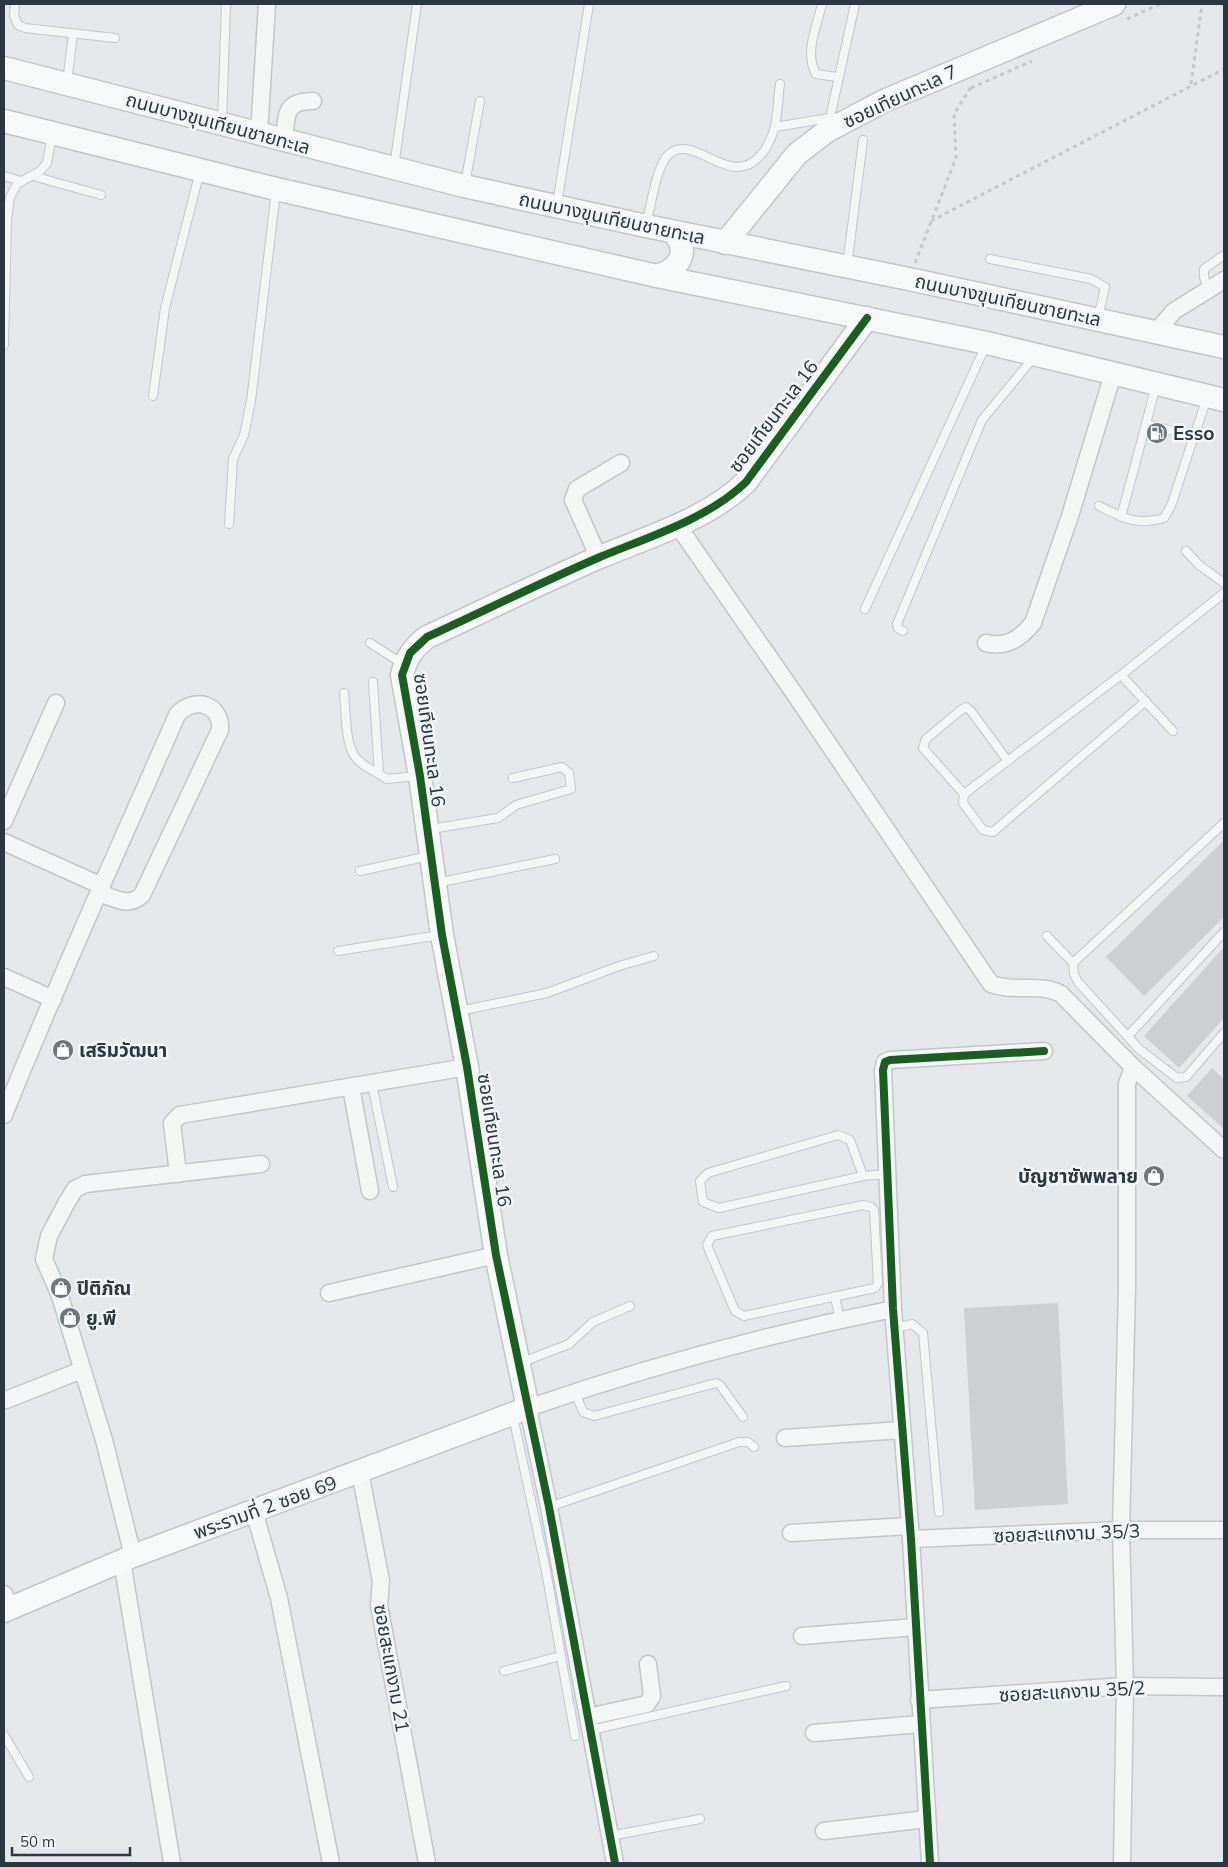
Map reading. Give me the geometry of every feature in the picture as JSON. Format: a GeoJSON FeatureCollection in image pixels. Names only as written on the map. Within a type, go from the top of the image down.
{"type":"FeatureCollection","features":[{"type":"Feature","properties":{"kind":"main road","name":"ซอยเทียนทะเล 7"},"geometry":{"type":"LineString","coordinates":[[726,243],[797,154],[828,125],[1102,6]]}},
{"type":"Feature","properties":{"kind":"main road","name":"ถนนบางขุนเทียนชายทะเล"},"geometry":{"type":"LineString","coordinates":[[4,68],[464,186],[673,232],[846,268],[909,279],[1155,332],[1224,343]]}},
{"type":"Feature","properties":{"kind":"main road"},"geometry":{"type":"LineString","coordinates":[[4,121],[276,189],[657,276],[987,343],[1216,398]]}},
{"type":"Feature","properties":{"kind":"main road"},"geometry":{"type":"LineString","coordinates":[[657,276],[671,272],[680,260],[680,244],[673,232]]}},
{"type":"Feature","properties":{"kind":"main road","name":"ซอยเทียนทะเล 16"},"geometry":{"type":"LineString","coordinates":[[520,1411],[518,1364],[496,1255],[467,1067],[442,935],[420,776],[402,675],[404,665],[410,654],[426,637],[599,558],[678,526],[735,492],[746,482],[868,318]]}},
{"type":"Feature","properties":{"kind":"main road","name":"พระรามที่ 2 ซอย 69"},"geometry":{"type":"LineString","coordinates":[[6,1604],[520,1411]]}},
{"type":"Feature","properties":{"kind":"street"},"geometry":{"type":"LineString","coordinates":[[259,134],[267,4]]}},
{"type":"Feature","properties":{"kind":"street"},"geometry":{"type":"LineString","coordinates":[[284,141],[290,107],[300,101],[313,101]]}},
{"type":"Feature","properties":{"kind":"street"},"geometry":{"type":"LineString","coordinates":[[1155,332],[1174,311],[1224,280]]}},
{"type":"Feature","properties":{"kind":"street"},"geometry":{"type":"LineString","coordinates":[[986,643],[1000,646],[1024,634],[1033,623],[1070,516],[1113,374]]}},
{"type":"Feature","properties":{"kind":"street"},"geometry":{"type":"LineString","coordinates":[[599,558],[573,500],[574,494],[578,489],[621,463]]}},
{"type":"Feature","properties":{"kind":"street"},"geometry":{"type":"LineString","coordinates":[[678,526],[796,696],[991,984],[1004,988],[1053,989],[1061,994],[1133,1067],[1224,1150]]}},
{"type":"Feature","properties":{"kind":"street"},"geometry":{"type":"LineString","coordinates":[[4,821],[56,703]]}},
{"type":"Feature","properties":{"kind":"street"},"geometry":{"type":"LineString","coordinates":[[4,842],[101,889],[127,903],[135,902],[142,895],[220,730],[221,720],[216,711],[207,706],[194,704],[184,706],[177,715],[101,889],[53,999],[4,1115]]}},
{"type":"Feature","properties":{"kind":"street"},"geometry":{"type":"LineString","coordinates":[[4,977],[53,999]]}},
{"type":"Feature","properties":{"kind":"street"},"geometry":{"type":"LineString","coordinates":[[930,1863],[920,1724],[910,1533],[893,1309],[883,1070],[885,1062],[890,1060],[1044,1051]]}},
{"type":"Feature","properties":{"kind":"street"},"geometry":{"type":"LineString","coordinates":[[178,1174],[172,1123],[180,1115],[467,1067]]}},
{"type":"Feature","properties":{"kind":"street"},"geometry":{"type":"LineString","coordinates":[[1122,1863],[1125,1686],[1121,1530],[1127,1288],[1127,1084],[1133,1067]]}},
{"type":"Feature","properties":{"kind":"street"},"geometry":{"type":"LineString","coordinates":[[351,1087],[370,1191]]}},
{"type":"Feature","properties":{"kind":"street"},"geometry":{"type":"LineString","coordinates":[[172,1863],[127,1558],[104,1440],[60,1296],[44,1259],[49,1236],[75,1189],[86,1184],[261,1164]]}},
{"type":"Feature","properties":{"kind":"street"},"geometry":{"type":"LineString","coordinates":[[329,1293],[496,1255]]}},
{"type":"Feature","properties":{"kind":"street"},"geometry":{"type":"LineString","coordinates":[[615,1863],[585,1728],[549,1507],[520,1411],[575,1392],[713,1351],[893,1309]]}},
{"type":"Feature","properties":{"kind":"street"},"geometry":{"type":"LineString","coordinates":[[6,1400],[82,1370]]}},
{"type":"Feature","properties":{"kind":"street"},"geometry":{"type":"LineString","coordinates":[[785,1438],[902,1430]]}},
{"type":"Feature","properties":{"kind":"street","name":"ซอยสะแกงาม 21"},"geometry":{"type":"LineString","coordinates":[[360,1472],[381,1581],[379,1605],[427,1863]]}},
{"type":"Feature","properties":{"kind":"street"},"geometry":{"type":"LineString","coordinates":[[254,1511],[279,1598],[331,1863]]}},
{"type":"Feature","properties":{"kind":"street","name":"ซอยสะแกงาม 35/3"},"geometry":{"type":"LineString","coordinates":[[791,1533],[1224,1530]]}},
{"type":"Feature","properties":{"kind":"street"},"geometry":{"type":"LineString","coordinates":[[802,1636],[916,1627]]}},
{"type":"Feature","properties":{"kind":"street"},"geometry":{"type":"LineString","coordinates":[[585,1728],[647,1704],[652,1696],[648,1664]]}},
{"type":"Feature","properties":{"kind":"street","name":"ซอยสะแกงาม 35/2"},"geometry":{"type":"LineString","coordinates":[[919,1700],[1125,1686],[1224,1687]]}},
{"type":"Feature","properties":{"kind":"street"},"geometry":{"type":"LineString","coordinates":[[814,1733],[920,1724]]}},
{"type":"Feature","properties":{"kind":"street"},"geometry":{"type":"LineString","coordinates":[[824,1830],[927,1819]]}},
{"type":"Feature","properties":{"kind":"lane"},"geometry":{"type":"LineString","coordinates":[[15,4],[14,16],[18,25],[25,28],[115,38]]}},
{"type":"Feature","properties":{"kind":"lane"},"geometry":{"type":"LineString","coordinates":[[222,124],[226,4]]}},
{"type":"Feature","properties":{"kind":"lane"},"geometry":{"type":"LineString","coordinates":[[394,169],[417,4]]}},
{"type":"Feature","properties":{"kind":"lane"},"geometry":{"type":"LineString","coordinates":[[557,206],[589,4]]}},
{"type":"Feature","properties":{"kind":"lane"},"geometry":{"type":"LineString","coordinates":[[822,4],[811,49],[811,65],[816,74],[838,77]]}},
{"type":"Feature","properties":{"kind":"lane"},"geometry":{"type":"LineString","coordinates":[[774,128],[828,125],[854,4]]}},
{"type":"Feature","properties":{"kind":"lane"},"geometry":{"type":"LineString","coordinates":[[67,84],[73,34]]}},
{"type":"Feature","properties":{"kind":"lane"},"geometry":{"type":"LineString","coordinates":[[646,226],[659,174],[667,156],[676,149],[686,149],[738,168],[751,165],[766,150],[774,128],[780,84]]}},
{"type":"Feature","properties":{"kind":"lane"},"geometry":{"type":"LineString","coordinates":[[464,186],[480,101]]}},
{"type":"Feature","properties":{"kind":"lane"},"geometry":{"type":"LineString","coordinates":[[4,345],[7,220],[12,190],[22,181],[33,176],[47,163],[52,133]]}},
{"type":"Feature","properties":{"kind":"lane"},"geometry":{"type":"LineString","coordinates":[[846,268],[863,140]]}},
{"type":"Feature","properties":{"kind":"lane"},"geometry":{"type":"LineString","coordinates":[[153,396],[165,308],[200,170]]}},
{"type":"Feature","properties":{"kind":"lane"},"geometry":{"type":"LineString","coordinates":[[4,176],[22,181]]}},
{"type":"Feature","properties":{"kind":"lane"},"geometry":{"type":"LineString","coordinates":[[33,176],[101,196]]}},
{"type":"Feature","properties":{"kind":"lane"},"geometry":{"type":"LineString","coordinates":[[229,524],[233,459],[244,435],[251,402],[276,189]]}},
{"type":"Feature","properties":{"kind":"lane"},"geometry":{"type":"LineString","coordinates":[[1208,290],[1204,269],[1224,255]]}},
{"type":"Feature","properties":{"kind":"lane"},"geometry":{"type":"LineString","coordinates":[[990,259],[1091,279],[1100,283],[1104,287],[1104,296],[1097,320]]}},
{"type":"Feature","properties":{"kind":"lane"},"geometry":{"type":"LineString","coordinates":[[865,609],[987,343]]}},
{"type":"Feature","properties":{"kind":"lane"},"geometry":{"type":"LineString","coordinates":[[903,631],[898,628],[897,624],[982,420],[1036,355]]}},
{"type":"Feature","properties":{"kind":"lane"},"geometry":{"type":"LineString","coordinates":[[1121,517],[1156,384]]}},
{"type":"Feature","properties":{"kind":"lane"},"geometry":{"type":"LineString","coordinates":[[1099,506],[1121,517],[1148,523],[1164,518],[1171,506],[1194,436],[1216,398]]}},
{"type":"Feature","properties":{"kind":"lane"},"geometry":{"type":"LineString","coordinates":[[1146,424],[1194,436]]}},
{"type":"Feature","properties":{"kind":"lane"},"geometry":{"type":"LineString","coordinates":[[1186,551],[1199,565],[1224,583]]}},
{"type":"Feature","properties":{"kind":"lane"},"geometry":{"type":"LineString","coordinates":[[1146,701],[993,832],[983,830],[963,803],[964,794],[1121,675],[1224,593]]}},
{"type":"Feature","properties":{"kind":"lane"},"geometry":{"type":"LineString","coordinates":[[370,643],[404,665]]}},
{"type":"Feature","properties":{"kind":"lane"},"geometry":{"type":"LineString","coordinates":[[1121,675],[1173,731]]}},
{"type":"Feature","properties":{"kind":"lane"},"geometry":{"type":"LineString","coordinates":[[373,682],[379,774]]}},
{"type":"Feature","properties":{"kind":"lane"},"geometry":{"type":"LineString","coordinates":[[344,693],[353,755],[360,762],[386,779],[420,776]]}},
{"type":"Feature","properties":{"kind":"lane"},"geometry":{"type":"LineString","coordinates":[[964,794],[923,748],[926,738],[961,710],[966,707],[972,711],[1008,760]]}},
{"type":"Feature","properties":{"kind":"lane"},"geometry":{"type":"LineString","coordinates":[[426,830],[498,818],[516,805],[571,789],[569,773],[562,767],[513,778]]}},
{"type":"Feature","properties":{"kind":"lane"},"geometry":{"type":"LineString","coordinates":[[1073,963],[1224,823]]}},
{"type":"Feature","properties":{"kind":"lane"},"geometry":{"type":"LineString","coordinates":[[360,871],[431,856]]}},
{"type":"Feature","properties":{"kind":"lane"},"geometry":{"type":"LineString","coordinates":[[434,883],[555,859]]}},
{"type":"Feature","properties":{"kind":"lane"},"geometry":{"type":"LineString","coordinates":[[1128,1036],[1224,932]]}},
{"type":"Feature","properties":{"kind":"lane"},"geometry":{"type":"LineString","coordinates":[[338,951],[442,935]]}},
{"type":"Feature","properties":{"kind":"lane"},"geometry":{"type":"LineString","coordinates":[[1047,936],[1073,963],[1074,974],[1078,982],[1139,1049],[1177,1078],[1186,1077],[1224,1033]]}},
{"type":"Feature","properties":{"kind":"lane"},"geometry":{"type":"LineString","coordinates":[[457,1011],[547,993],[619,966],[654,956]]}},
{"type":"Feature","properties":{"kind":"lane"},"geometry":{"type":"LineString","coordinates":[[372,1084],[393,1187]]}},
{"type":"Feature","properties":{"kind":"lane"},"geometry":{"type":"LineString","coordinates":[[863,1176],[850,1140],[838,1135],[708,1173],[700,1181],[703,1202],[719,1208],[863,1176],[886,1174]]}},
{"type":"Feature","properties":{"kind":"lane"},"geometry":{"type":"LineString","coordinates":[[863,1205],[871,1207],[874,1210],[878,1285],[875,1288],[835,1297],[744,1316],[734,1312],[709,1250],[708,1239],[712,1236],[863,1205]]}},
{"type":"Feature","properties":{"kind":"lane"},"geometry":{"type":"LineString","coordinates":[[835,1297],[840,1320]]}},
{"type":"Feature","properties":{"kind":"lane"},"geometry":{"type":"LineString","coordinates":[[518,1364],[569,1344],[593,1322],[630,1306]]}},
{"type":"Feature","properties":{"kind":"lane"},"geometry":{"type":"LineString","coordinates":[[895,1328],[912,1324],[923,1333],[939,1512]]}},
{"type":"Feature","properties":{"kind":"lane"},"geometry":{"type":"LineString","coordinates":[[575,1392],[583,1412],[594,1416],[716,1383],[720,1385],[743,1417]]}},
{"type":"Feature","properties":{"kind":"lane"},"geometry":{"type":"LineString","coordinates":[[520,1411],[560,1656],[585,1728],[786,1686]]}},
{"type":"Feature","properties":{"kind":"lane"},"geometry":{"type":"LineString","coordinates":[[549,1507],[739,1442],[748,1442],[754,1447]]}},
{"type":"Feature","properties":{"kind":"lane"},"geometry":{"type":"LineString","coordinates":[[504,1671],[560,1656]]}},
{"type":"Feature","properties":{"kind":"lane"},"geometry":{"type":"LineString","coordinates":[[4,1735],[29,1777]]}},
{"type":"Feature","properties":{"kind":"lane"},"geometry":{"type":"LineString","coordinates":[[610,1836],[700,1819]]}},
{"type":"Feature","properties":{"kind":"path"},"geometry":{"type":"LineString","coordinates":[[1191,85],[1202,4]]}},
{"type":"Feature","properties":{"kind":"path"},"geometry":{"type":"LineString","coordinates":[[931,221],[1191,85],[1224,70]]}},
{"type":"Feature","properties":{"kind":"path"},"geometry":{"type":"LineString","coordinates":[[909,279],[956,158],[954,114],[975,80]]}},
{"type":"Feature","properties":{"kind":"building"},"geometry":{"type":"Polygon","coordinates":[[[1224,840],[1224,917],[1144,996],[1106,957],[1224,840]]]}},
{"type":"Feature","properties":{"kind":"building"},"geometry":{"type":"Polygon","coordinates":[[[1224,947],[1224,1018],[1179,1068],[1144,1036],[1224,947]]]}},
{"type":"Feature","properties":{"kind":"building"},"geometry":{"type":"Polygon","coordinates":[[[1212,1068],[1224,1079],[1224,1129],[1187,1096],[1212,1068]]]}},
{"type":"Feature","properties":{"kind":"building"},"geometry":{"type":"Polygon","coordinates":[[[1058,1303],[1068,1504],[975,1510],[964,1308],[1058,1303]]]}},
{"type":"Feature","properties":{"kind":"cycle path"},"geometry":{"type":"LineString","coordinates":[[615,1863],[549,1507],[496,1255],[467,1067],[442,935],[420,776],[402,675],[410,653],[427,637],[600,557],[677,526],[714,507],[731,495],[746,482],[867,318]]}},
{"type":"Feature","properties":{"kind":"cycle path"},"geometry":{"type":"LineString","coordinates":[[930,1863],[911,1539],[893,1309],[883,1070],[885,1062],[890,1060],[1044,1051]]}},
{"type":"Feature","properties":{"kind":"place","name":"Esso"},"geometry":{"type":"Point","coordinates":[1157,433]}},
{"type":"Feature","properties":{"kind":"place","name":"เสริมวัฒนา"},"geometry":{"type":"Point","coordinates":[63,1050]}},
{"type":"Feature","properties":{"kind":"place","name":"บัญชาซัพพลาย"},"geometry":{"type":"Point","coordinates":[1154,1176]}},
{"type":"Feature","properties":{"kind":"place","name":"ปิติภัณ"},"geometry":{"type":"Point","coordinates":[61,1288]}},
{"type":"Feature","properties":{"kind":"place","name":"ยู.พี"},"geometry":{"type":"Point","coordinates":[70,1318]}}]}
